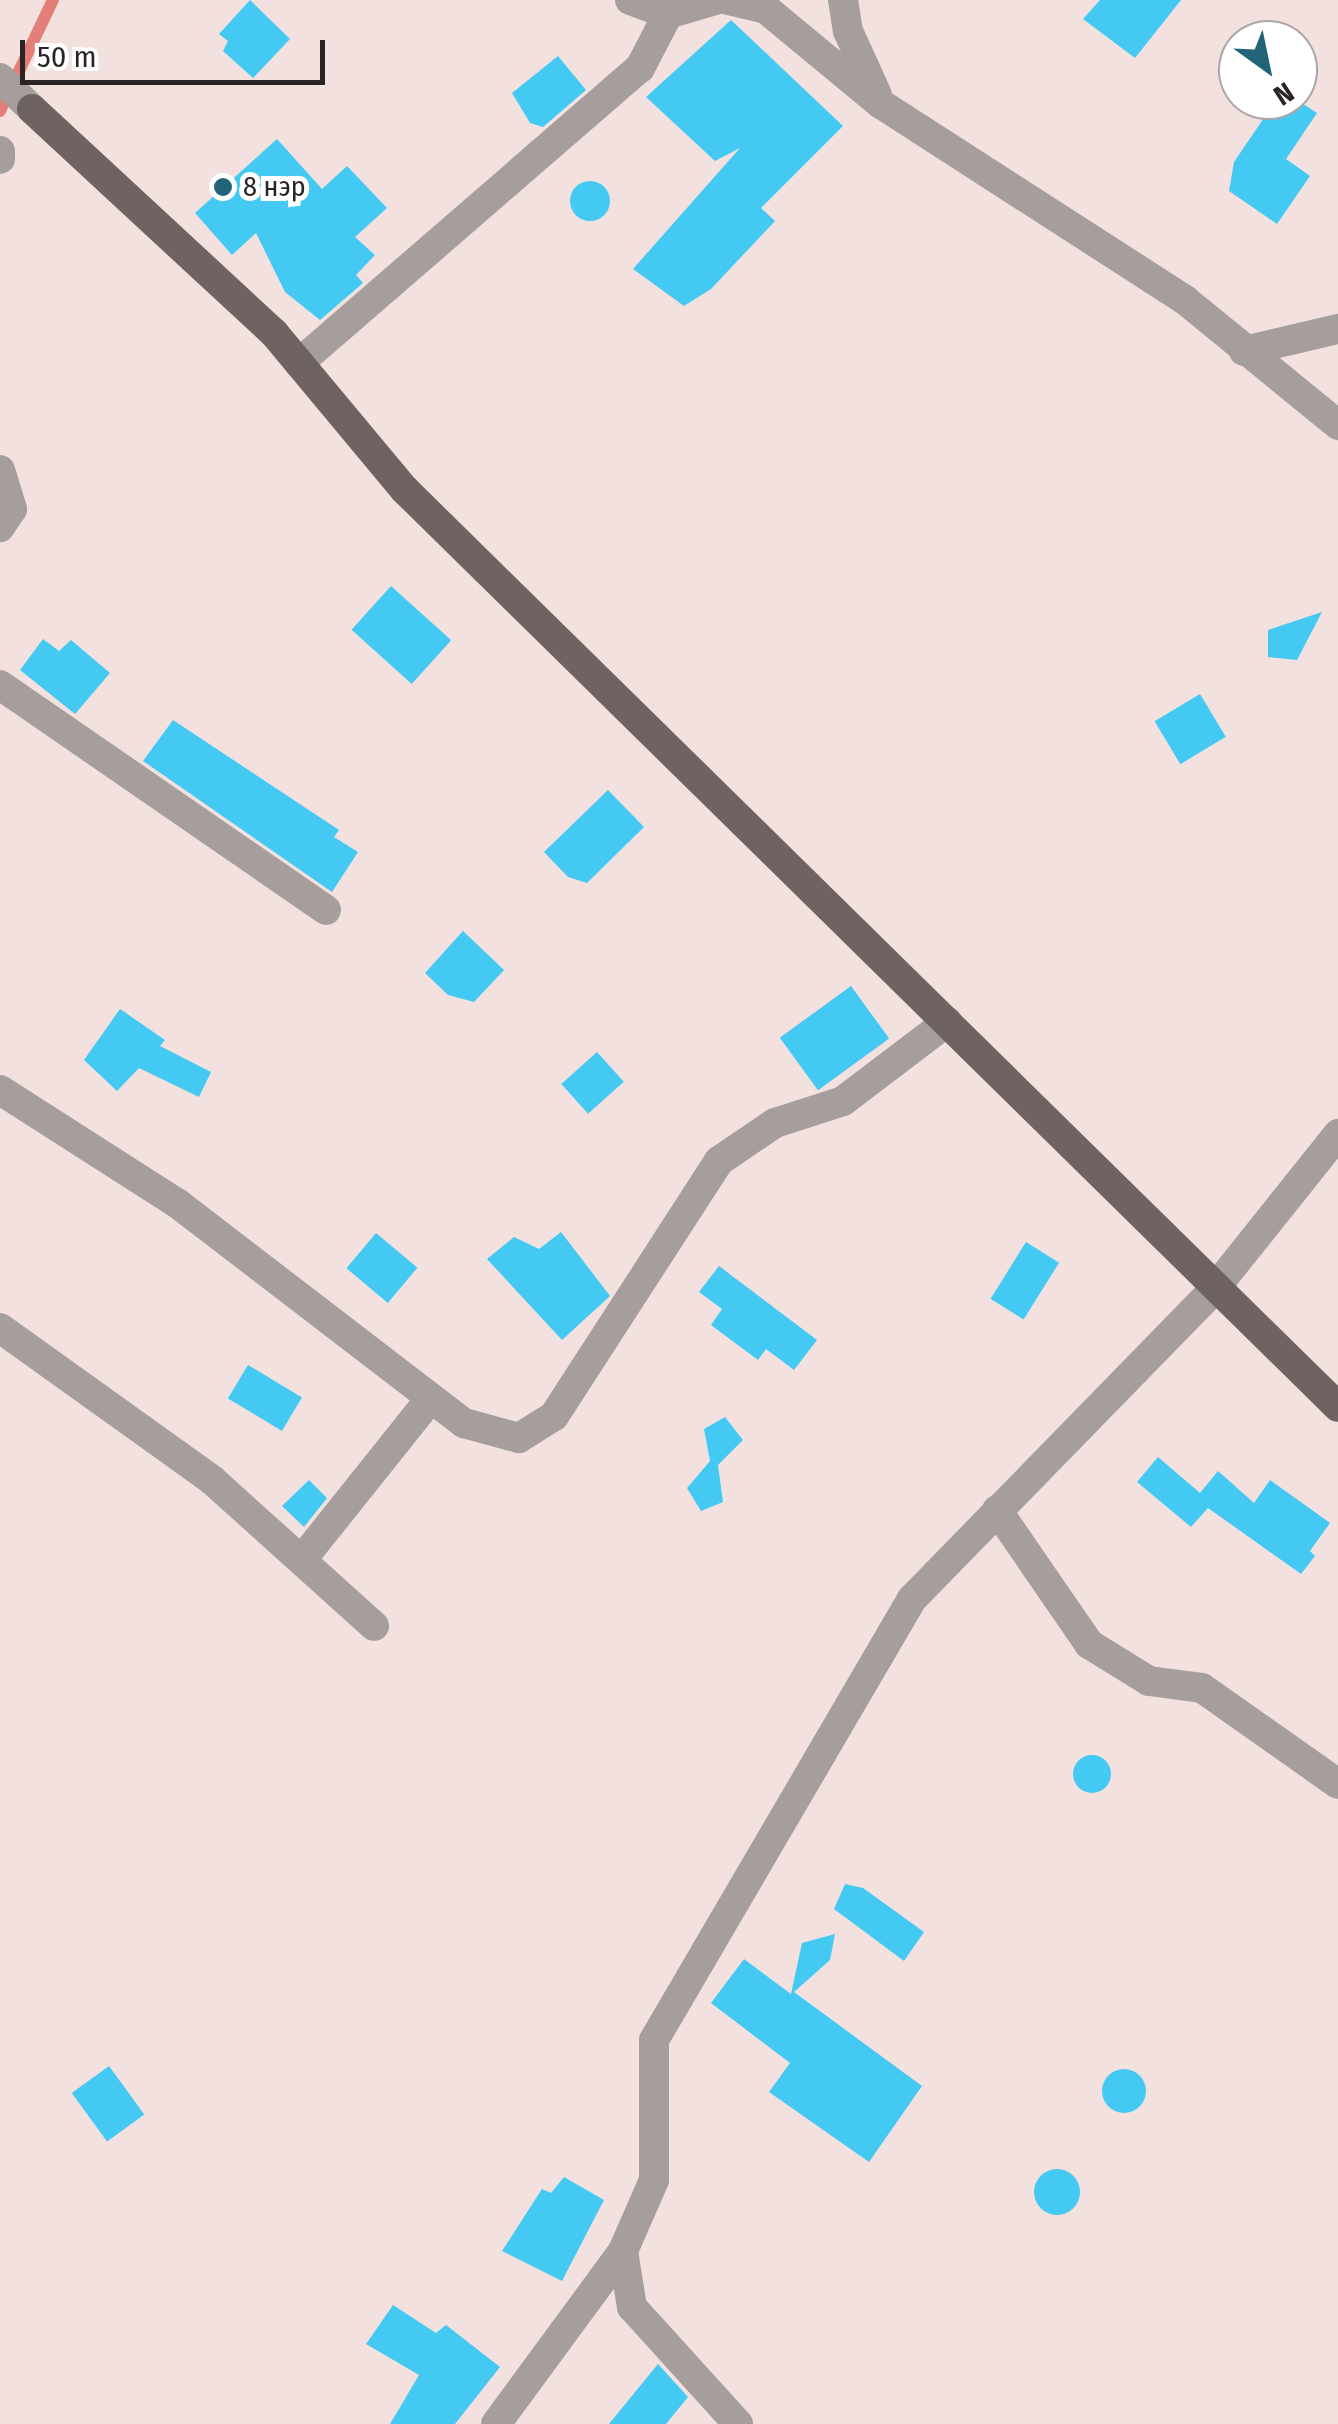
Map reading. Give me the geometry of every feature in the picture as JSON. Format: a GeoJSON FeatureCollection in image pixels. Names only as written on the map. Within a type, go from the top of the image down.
{"type":"FeatureCollection","features":[{"type":"Feature","properties":{"kind":"main road"},"geometry":{"type":"LineString","coordinates":[[32,110],[299,363],[405,490],[1338,1407]]}},
{"type":"Feature","properties":{"kind":"street"},"geometry":{"type":"LineString","coordinates":[[630,0],[668,14],[715,0]]}},
{"type":"Feature","properties":{"kind":"street"},"geometry":{"type":"LineString","coordinates":[[728,0],[766,9],[880,104],[1185,300],[1338,425]]}},
{"type":"Feature","properties":{"kind":"street"},"geometry":{"type":"LineString","coordinates":[[766,9],[802,0]]}},
{"type":"Feature","properties":{"kind":"street"},"geometry":{"type":"LineString","coordinates":[[843,0],[848,31],[880,104]]}},
{"type":"Feature","properties":{"kind":"street"},"geometry":{"type":"LineString","coordinates":[[299,363],[640,68],[668,14]]}},
{"type":"Feature","properties":{"kind":"street"},"geometry":{"type":"LineString","coordinates":[[0,78],[32,110]]}},
{"type":"Feature","properties":{"kind":"street"},"geometry":{"type":"LineString","coordinates":[[1244,351],[1338,329]]}},
{"type":"Feature","properties":{"kind":"street"},"geometry":{"type":"LineString","coordinates":[[0,470],[12,509],[0,527]]}},
{"type":"Feature","properties":{"kind":"street"},"geometry":{"type":"LineString","coordinates":[[0,685],[326,910]]}},
{"type":"Feature","properties":{"kind":"street"},"geometry":{"type":"LineString","coordinates":[[0,1090],[178,1203],[464,1423],[519,1438],[554,1416],[720,1161],[775,1124],[843,1101],[947,1022]]}},
{"type":"Feature","properties":{"kind":"street"},"geometry":{"type":"LineString","coordinates":[[496,2424],[623,2250],[654,2180],[654,2040],[912,1599],[1216,1287],[1338,1134]]}},
{"type":"Feature","properties":{"kind":"street"},"geometry":{"type":"LineString","coordinates":[[0,1328],[212,1480],[304,1557],[374,1626]]}},
{"type":"Feature","properties":{"kind":"street"},"geometry":{"type":"LineString","coordinates":[[304,1557],[431,1398]]}},
{"type":"Feature","properties":{"kind":"street"},"geometry":{"type":"LineString","coordinates":[[997,1510],[1089,1644],[1149,1681],[1202,1688],[1338,1784]]}},
{"type":"Feature","properties":{"kind":"street"},"geometry":{"type":"LineString","coordinates":[[623,2250],[632,2308],[738,2424]]}},
{"type":"Feature","properties":{"kind":"building"},"geometry":{"type":"Polygon","coordinates":[[[250,0],[290,39],[253,78],[223,51],[228,41],[219,34],[250,0]]]}},
{"type":"Feature","properties":{"kind":"building"},"geometry":{"type":"Polygon","coordinates":[[[1100,0],[1181,0],[1135,58],[1083,19],[1100,0]]]}},
{"type":"Feature","properties":{"kind":"building"},"geometry":{"type":"Polygon","coordinates":[[[731,20],[843,126],[761,208],[775,221],[711,289],[684,306],[633,269],[740,148],[715,161],[646,97],[731,20]]]}},
{"type":"Feature","properties":{"kind":"building"},"geometry":{"type":"Polygon","coordinates":[[[558,56],[586,90],[543,127],[530,123],[512,93],[558,56]]]}},
{"type":"Feature","properties":{"kind":"building"},"geometry":{"type":"Polygon","coordinates":[[[1262,120],[1312,120],[1286,159],[1310,176],[1277,224],[1229,191],[1234,162],[1262,120]]]}},
{"type":"Feature","properties":{"kind":"building"},"geometry":{"type":"Polygon","coordinates":[[[277,139],[322,189],[347,166],[387,208],[355,237],[375,255],[356,275],[363,283],[320,320],[285,292],[256,233],[232,255],[195,213],[277,139]]]}},
{"type":"Feature","properties":{"kind":"building"},"geometry":{"type":"Polygon","coordinates":[[[590,181],[604,187],[610,201],[604,215],[590,221],[576,215],[570,201],[576,187],[590,181]]]}},
{"type":"Feature","properties":{"kind":"building"},"geometry":{"type":"Polygon","coordinates":[[[391,586],[451,640],[412,684],[352,630],[391,586]]]}},
{"type":"Feature","properties":{"kind":"building"},"geometry":{"type":"Polygon","coordinates":[[[1322,612],[1297,660],[1268,657],[1268,630],[1322,612]]]}},
{"type":"Feature","properties":{"kind":"building"},"geometry":{"type":"Polygon","coordinates":[[[43,639],[59,651],[71,640],[110,673],[75,714],[20,670],[43,639]]]}},
{"type":"Feature","properties":{"kind":"building"},"geometry":{"type":"Polygon","coordinates":[[[1200,694],[1226,737],[1180,764],[1155,721],[1200,694]]]}},
{"type":"Feature","properties":{"kind":"building"},"geometry":{"type":"Polygon","coordinates":[[[173,720],[339,830],[334,837],[358,852],[332,892],[143,761],[173,720]]]}},
{"type":"Feature","properties":{"kind":"building"},"geometry":{"type":"Polygon","coordinates":[[[608,790],[644,827],[587,883],[568,877],[544,852],[608,790]]]}},
{"type":"Feature","properties":{"kind":"building"},"geometry":{"type":"Polygon","coordinates":[[[463,931],[504,970],[474,1002],[448,995],[425,973],[463,931]]]}},
{"type":"Feature","properties":{"kind":"building"},"geometry":{"type":"Polygon","coordinates":[[[851,986],[889,1039],[818,1090],[780,1038],[851,986]]]}},
{"type":"Feature","properties":{"kind":"building"},"geometry":{"type":"Polygon","coordinates":[[[120,1009],[165,1040],[160,1046],[211,1072],[199,1097],[139,1068],[117,1091],[84,1060],[120,1009]]]}},
{"type":"Feature","properties":{"kind":"building"},"geometry":{"type":"Polygon","coordinates":[[[597,1052],[624,1082],[588,1114],[561,1084],[597,1052]]]}},
{"type":"Feature","properties":{"kind":"building"},"geometry":{"type":"Polygon","coordinates":[[[561,1232],[610,1296],[562,1340],[487,1259],[514,1237],[539,1249],[561,1232]]]}},
{"type":"Feature","properties":{"kind":"building"},"geometry":{"type":"Polygon","coordinates":[[[376,1233],[417,1268],[388,1303],[346,1268],[376,1233]]]}},
{"type":"Feature","properties":{"kind":"building"},"geometry":{"type":"Polygon","coordinates":[[[1026,1242],[1059,1263],[1024,1319],[990,1299],[1026,1242]]]}},
{"type":"Feature","properties":{"kind":"building"},"geometry":{"type":"Polygon","coordinates":[[[719,1266],[817,1340],[794,1370],[766,1349],[758,1360],[711,1325],[722,1309],[699,1292],[719,1266]]]}},
{"type":"Feature","properties":{"kind":"building"},"geometry":{"type":"Polygon","coordinates":[[[248,1365],[302,1397],[282,1431],[228,1398],[248,1365]]]}},
{"type":"Feature","properties":{"kind":"building"},"geometry":{"type":"Polygon","coordinates":[[[725,1417],[743,1440],[718,1465],[723,1502],[701,1511],[687,1488],[710,1461],[704,1429],[725,1417]]]}},
{"type":"Feature","properties":{"kind":"building"},"geometry":{"type":"Polygon","coordinates":[[[1158,1457],[1200,1493],[1218,1471],[1254,1503],[1270,1480],[1330,1523],[1310,1551],[1315,1556],[1301,1574],[1208,1508],[1191,1527],[1137,1482],[1158,1457]]]}},
{"type":"Feature","properties":{"kind":"building"},"geometry":{"type":"Polygon","coordinates":[[[309,1480],[327,1498],[304,1527],[282,1506],[309,1480]]]}},
{"type":"Feature","properties":{"kind":"building"},"geometry":{"type":"Polygon","coordinates":[[[1092,1755],[1105,1761],[1111,1774],[1105,1787],[1092,1793],[1079,1787],[1073,1774],[1079,1761],[1092,1755]]]}},
{"type":"Feature","properties":{"kind":"building"},"geometry":{"type":"Polygon","coordinates":[[[845,1884],[863,1888],[924,1932],[904,1961],[834,1909],[845,1884]]]}},
{"type":"Feature","properties":{"kind":"building"},"geometry":{"type":"Polygon","coordinates":[[[835,1934],[830,1960],[794,1992],[922,2086],[869,2162],[769,2092],[790,2063],[711,2003],[744,1959],[791,1994],[802,1943],[835,1934]]]}},
{"type":"Feature","properties":{"kind":"building"},"geometry":{"type":"Polygon","coordinates":[[[109,2066],[144,2115],[107,2142],[72,2093],[109,2066]]]}},
{"type":"Feature","properties":{"kind":"building"},"geometry":{"type":"Polygon","coordinates":[[[1124,2069],[1139,2076],[1146,2091],[1139,2106],[1124,2113],[1109,2106],[1102,2091],[1109,2076],[1124,2069]]]}},
{"type":"Feature","properties":{"kind":"building"},"geometry":{"type":"Polygon","coordinates":[[[1057,2169],[1073,2176],[1080,2192],[1073,2208],[1057,2215],[1041,2208],[1034,2192],[1041,2176],[1057,2169]]]}},
{"type":"Feature","properties":{"kind":"building"},"geometry":{"type":"Polygon","coordinates":[[[564,2177],[604,2200],[562,2281],[502,2251],[542,2189],[551,2193],[564,2177]]]}},
{"type":"Feature","properties":{"kind":"building"},"geometry":{"type":"Polygon","coordinates":[[[393,2305],[436,2333],[446,2325],[500,2367],[455,2424],[390,2424],[419,2375],[366,2344],[393,2305]]]}},
{"type":"Feature","properties":{"kind":"building"},"geometry":{"type":"Polygon","coordinates":[[[658,2364],[688,2397],[666,2424],[609,2424],[658,2364]]]}},
{"type":"Feature","properties":{"kind":"waterway"},"geometry":{"type":"LineString","coordinates":[[0,111],[53,0]]}},
{"type":"Feature","properties":{"kind":"place","name":"8 нэр"},"geometry":{"type":"Point","coordinates":[223,187]}}]}
